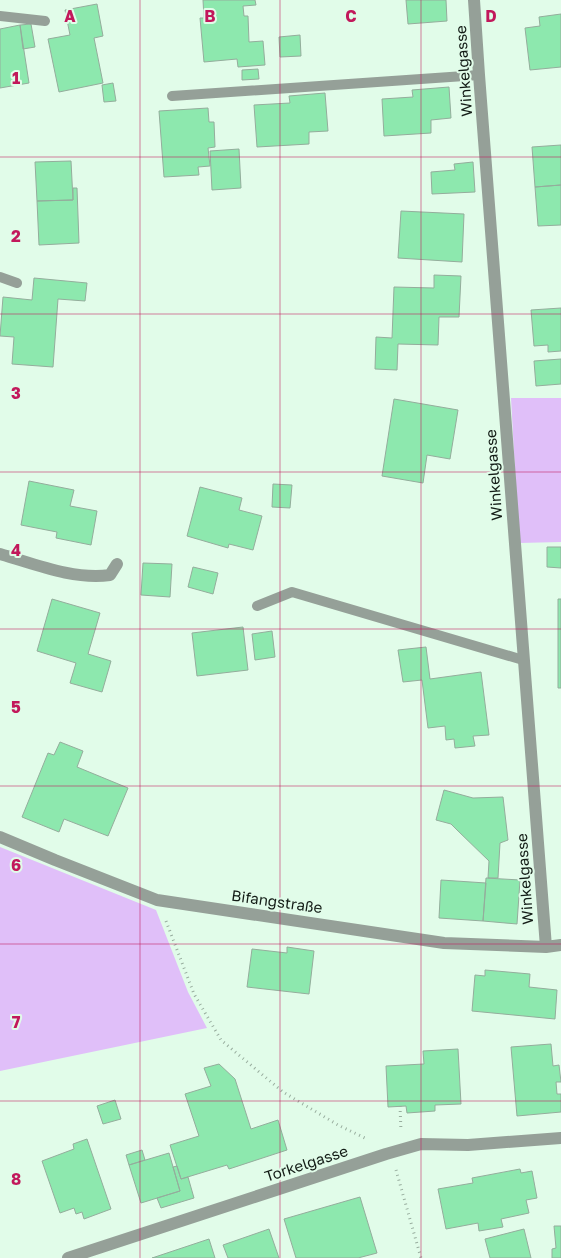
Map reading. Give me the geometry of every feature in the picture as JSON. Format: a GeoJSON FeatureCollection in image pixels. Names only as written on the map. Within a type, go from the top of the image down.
{"type":"FeatureCollection","features":[{"type":"Feature","properties":{"kind":"street","name":"Winkelgasse"},"geometry":{"type":"LineString","coordinates":[[474,0],[478,75],[546,947]]}},
{"type":"Feature","properties":{"kind":"street"},"geometry":{"type":"LineString","coordinates":[[0,554],[61,571],[95,577],[110,575],[117,564]]}},
{"type":"Feature","properties":{"kind":"street","name":"Bifangstraße"},"geometry":{"type":"LineString","coordinates":[[0,837],[157,900],[444,942],[546,947],[561,946]]}},
{"type":"Feature","properties":{"kind":"street","name":"Torkelgasse"},"geometry":{"type":"LineString","coordinates":[[68,1258],[420,1144],[468,1146],[561,1138]]}},
{"type":"Feature","properties":{"kind":"lane"},"geometry":{"type":"LineString","coordinates":[[0,16],[45,20]]}},
{"type":"Feature","properties":{"kind":"lane"},"geometry":{"type":"LineString","coordinates":[[172,96],[478,75]]}},
{"type":"Feature","properties":{"kind":"lane"},"geometry":{"type":"LineString","coordinates":[[0,277],[18,283]]}},
{"type":"Feature","properties":{"kind":"lane"},"geometry":{"type":"LineString","coordinates":[[257,606],[292,592],[523,660]]}},
{"type":"Feature","properties":{"kind":"path"},"geometry":{"type":"LineString","coordinates":[[157,900],[194,994],[221,1040],[282,1092],[338,1125],[371,1141]]}},
{"type":"Feature","properties":{"kind":"path"},"geometry":{"type":"LineString","coordinates":[[394,1163],[421,1258]]}},
{"type":"Feature","properties":{"kind":"shaded area"},"geometry":{"type":"Polygon","coordinates":[[[511,398],[561,398],[561,542],[519,543],[511,398]]]}},
{"type":"Feature","properties":{"kind":"shaded area"},"geometry":{"type":"Polygon","coordinates":[[[0,847],[156,910],[188,992],[207,1028],[0,1071],[0,847]]]}},
{"type":"Feature","properties":{"kind":"building"},"geometry":{"type":"Polygon","coordinates":[[[203,0],[255,0],[256,5],[243,6],[244,16],[248,16],[249,42],[263,41],[265,65],[238,67],[237,59],[204,62],[200,18],[204,18],[203,0]]]}},
{"type":"Feature","properties":{"kind":"building"},"geometry":{"type":"Polygon","coordinates":[[[406,0],[446,0],[447,21],[408,24],[406,0]]]}},
{"type":"Feature","properties":{"kind":"building"},"geometry":{"type":"Polygon","coordinates":[[[97,4],[103,36],[94,38],[103,83],[59,92],[48,39],[70,35],[65,10],[97,4]]]}},
{"type":"Feature","properties":{"kind":"building"},"geometry":{"type":"Polygon","coordinates":[[[561,14],[561,67],[530,70],[525,28],[540,26],[539,17],[561,14]]]}},
{"type":"Feature","properties":{"kind":"building"},"geometry":{"type":"Polygon","coordinates":[[[31,24],[35,47],[23,49],[20,25],[31,24]]]}},
{"type":"Feature","properties":{"kind":"building"},"geometry":{"type":"Polygon","coordinates":[[[20,25],[29,83],[0,88],[0,29],[20,25]]]}},
{"type":"Feature","properties":{"kind":"building"},"geometry":{"type":"Polygon","coordinates":[[[300,35],[301,56],[280,57],[279,37],[300,35]]]}},
{"type":"Feature","properties":{"kind":"building"},"geometry":{"type":"Polygon","coordinates":[[[258,69],[259,79],[242,80],[242,70],[258,69]]]}},
{"type":"Feature","properties":{"kind":"building"},"geometry":{"type":"Polygon","coordinates":[[[113,83],[116,101],[104,102],[102,85],[113,83]]]}},
{"type":"Feature","properties":{"kind":"building"},"geometry":{"type":"Polygon","coordinates":[[[449,87],[451,118],[431,120],[431,133],[384,136],[382,99],[413,97],[412,90],[449,87]]]}},
{"type":"Feature","properties":{"kind":"building"},"geometry":{"type":"Polygon","coordinates":[[[325,93],[328,131],[309,132],[309,144],[257,147],[254,105],[290,103],[289,96],[325,93]]]}},
{"type":"Feature","properties":{"kind":"building"},"geometry":{"type":"Polygon","coordinates":[[[208,108],[209,122],[214,122],[215,147],[208,148],[210,166],[198,167],[199,175],[164,177],[159,111],[208,108]]]}},
{"type":"Feature","properties":{"kind":"building"},"geometry":{"type":"Polygon","coordinates":[[[561,145],[561,185],[535,187],[532,147],[561,145]]]}},
{"type":"Feature","properties":{"kind":"building"},"geometry":{"type":"Polygon","coordinates":[[[239,149],[241,188],[212,190],[210,151],[239,149]]]}},
{"type":"Feature","properties":{"kind":"building"},"geometry":{"type":"Polygon","coordinates":[[[71,161],[73,200],[37,201],[35,162],[71,161]]]}},
{"type":"Feature","properties":{"kind":"building"},"geometry":{"type":"Polygon","coordinates":[[[473,162],[475,192],[432,194],[431,172],[455,170],[454,164],[473,162]]]}},
{"type":"Feature","properties":{"kind":"building"},"geometry":{"type":"Polygon","coordinates":[[[561,185],[561,225],[538,226],[535,187],[561,185]]]}},
{"type":"Feature","properties":{"kind":"building"},"geometry":{"type":"Polygon","coordinates":[[[73,188],[77,188],[79,243],[39,245],[37,201],[73,200],[73,188]]]}},
{"type":"Feature","properties":{"kind":"building"},"geometry":{"type":"Polygon","coordinates":[[[401,211],[464,214],[462,262],[398,258],[401,211]]]}},
{"type":"Feature","properties":{"kind":"building"},"geometry":{"type":"Polygon","coordinates":[[[434,275],[461,276],[459,317],[439,317],[438,345],[398,344],[397,370],[375,369],[376,337],[392,338],[394,287],[434,288],[434,275]]]}},
{"type":"Feature","properties":{"kind":"building"},"geometry":{"type":"Polygon","coordinates":[[[34,278],[87,283],[85,301],[58,299],[53,367],[12,364],[14,337],[0,336],[3,297],[32,300],[34,278]]]}},
{"type":"Feature","properties":{"kind":"building"},"geometry":{"type":"Polygon","coordinates":[[[561,308],[561,351],[548,352],[548,345],[534,346],[531,310],[561,308]]]}},
{"type":"Feature","properties":{"kind":"building"},"geometry":{"type":"Polygon","coordinates":[[[561,359],[561,384],[536,386],[534,361],[561,359]]]}},
{"type":"Feature","properties":{"kind":"building"},"geometry":{"type":"Polygon","coordinates":[[[394,399],[458,410],[450,459],[427,455],[423,483],[382,476],[394,399]]]}},
{"type":"Feature","properties":{"kind":"building"},"geometry":{"type":"Polygon","coordinates":[[[29,481],[74,490],[70,506],[97,511],[91,545],[56,538],[57,532],[21,525],[29,481]]]}},
{"type":"Feature","properties":{"kind":"building"},"geometry":{"type":"Polygon","coordinates":[[[273,484],[292,485],[290,508],[272,507],[273,484]]]}},
{"type":"Feature","properties":{"kind":"building"},"geometry":{"type":"Polygon","coordinates":[[[200,487],[242,498],[239,510],[262,516],[253,550],[229,544],[228,548],[187,536],[200,487]]]}},
{"type":"Feature","properties":{"kind":"building"},"geometry":{"type":"Polygon","coordinates":[[[547,547],[561,547],[561,568],[547,567],[547,547]]]}},
{"type":"Feature","properties":{"kind":"building"},"geometry":{"type":"Polygon","coordinates":[[[143,563],[172,564],[170,597],[141,595],[143,563]]]}},
{"type":"Feature","properties":{"kind":"building"},"geometry":{"type":"Polygon","coordinates":[[[193,567],[218,573],[213,594],[188,587],[193,567]]]}},
{"type":"Feature","properties":{"kind":"building"},"geometry":{"type":"Polygon","coordinates":[[[52,599],[100,613],[88,654],[111,661],[102,692],[70,683],[76,663],[37,651],[52,599]]]}},
{"type":"Feature","properties":{"kind":"building"},"geometry":{"type":"Polygon","coordinates":[[[558,599],[561,599],[561,688],[558,688],[558,599]]]}},
{"type":"Feature","properties":{"kind":"building"},"geometry":{"type":"Polygon","coordinates":[[[243,627],[248,670],[197,676],[192,633],[243,627]]]}},
{"type":"Feature","properties":{"kind":"building"},"geometry":{"type":"Polygon","coordinates":[[[272,631],[275,657],[255,660],[252,634],[272,631]]]}},
{"type":"Feature","properties":{"kind":"building"},"geometry":{"type":"Polygon","coordinates":[[[426,647],[430,679],[481,672],[489,735],[473,736],[475,746],[455,748],[454,739],[446,740],[445,726],[428,728],[422,680],[403,682],[398,650],[426,647]]]}},
{"type":"Feature","properties":{"kind":"building"},"geometry":{"type":"Polygon","coordinates":[[[60,742],[83,751],[77,767],[128,788],[108,836],[64,819],[59,832],[22,817],[48,753],[54,755],[60,742]]]}},
{"type":"Feature","properties":{"kind":"building"},"geometry":{"type":"Polygon","coordinates":[[[444,790],[473,798],[503,797],[508,840],[500,843],[498,878],[488,878],[489,861],[451,824],[436,820],[444,790]]]}},
{"type":"Feature","properties":{"kind":"building"},"geometry":{"type":"Polygon","coordinates":[[[486,878],[520,880],[517,924],[483,921],[486,878]]]}},
{"type":"Feature","properties":{"kind":"building"},"geometry":{"type":"Polygon","coordinates":[[[441,880],[486,883],[483,921],[439,918],[441,880]]]}},
{"type":"Feature","properties":{"kind":"building"},"geometry":{"type":"Polygon","coordinates":[[[287,947],[314,951],[309,994],[247,987],[252,949],[287,953],[287,947]]]}},
{"type":"Feature","properties":{"kind":"building"},"geometry":{"type":"Polygon","coordinates":[[[485,970],[530,974],[529,987],[557,990],[555,1019],[472,1011],[475,975],[485,976],[485,970]]]}},
{"type":"Feature","properties":{"kind":"building"},"geometry":{"type":"Polygon","coordinates":[[[551,1044],[553,1066],[559,1065],[561,1082],[556,1082],[557,1094],[561,1094],[561,1112],[517,1116],[511,1047],[551,1044]]]}},
{"type":"Feature","properties":{"kind":"building"},"geometry":{"type":"Polygon","coordinates":[[[458,1049],[461,1104],[435,1105],[435,1111],[407,1113],[406,1106],[388,1107],[386,1066],[424,1064],[423,1051],[458,1049]]]}},
{"type":"Feature","properties":{"kind":"building"},"geometry":{"type":"Polygon","coordinates":[[[219,1064],[235,1079],[251,1129],[278,1120],[287,1150],[229,1169],[227,1165],[181,1179],[170,1145],[199,1136],[185,1094],[211,1086],[204,1068],[219,1064]]]}},
{"type":"Feature","properties":{"kind":"building"},"geometry":{"type":"Polygon","coordinates":[[[115,1100],[121,1119],[103,1124],[97,1106],[115,1100]]]}},
{"type":"Feature","properties":{"kind":"building"},"geometry":{"type":"Polygon","coordinates":[[[87,1139],[111,1209],[84,1219],[82,1212],[76,1214],[74,1208],[60,1213],[42,1161],[74,1149],[73,1144],[87,1139]]]}},
{"type":"Feature","properties":{"kind":"building"},"geometry":{"type":"Polygon","coordinates":[[[142,1150],[145,1160],[129,1165],[126,1155],[142,1150]]]}},
{"type":"Feature","properties":{"kind":"building"},"geometry":{"type":"Polygon","coordinates":[[[169,1153],[180,1191],[141,1203],[129,1165],[169,1153]]]}},
{"type":"Feature","properties":{"kind":"building"},"geometry":{"type":"Polygon","coordinates":[[[177,1166],[181,1179],[188,1177],[194,1198],[161,1208],[157,1198],[180,1191],[173,1167],[177,1166]]]}},
{"type":"Feature","properties":{"kind":"building"},"geometry":{"type":"Polygon","coordinates":[[[520,1169],[521,1173],[532,1171],[537,1198],[526,1200],[529,1213],[501,1219],[503,1227],[479,1231],[478,1223],[446,1229],[438,1189],[473,1183],[472,1178],[520,1169]]]}},
{"type":"Feature","properties":{"kind":"building"},"geometry":{"type":"Polygon","coordinates":[[[360,1197],[377,1253],[358,1258],[296,1258],[284,1219],[360,1197]]]}},
{"type":"Feature","properties":{"kind":"building"},"geometry":{"type":"Polygon","coordinates":[[[554,1226],[561,1226],[561,1258],[552,1258],[552,1249],[556,1248],[554,1226]]]}},
{"type":"Feature","properties":{"kind":"building"},"geometry":{"type":"Polygon","coordinates":[[[269,1229],[279,1258],[228,1258],[223,1245],[269,1229]]]}},
{"type":"Feature","properties":{"kind":"building"},"geometry":{"type":"Polygon","coordinates":[[[524,1229],[531,1258],[490,1258],[485,1239],[524,1229]]]}},
{"type":"Feature","properties":{"kind":"building"},"geometry":{"type":"Polygon","coordinates":[[[209,1239],[215,1258],[152,1258],[209,1239]]]}}]}
